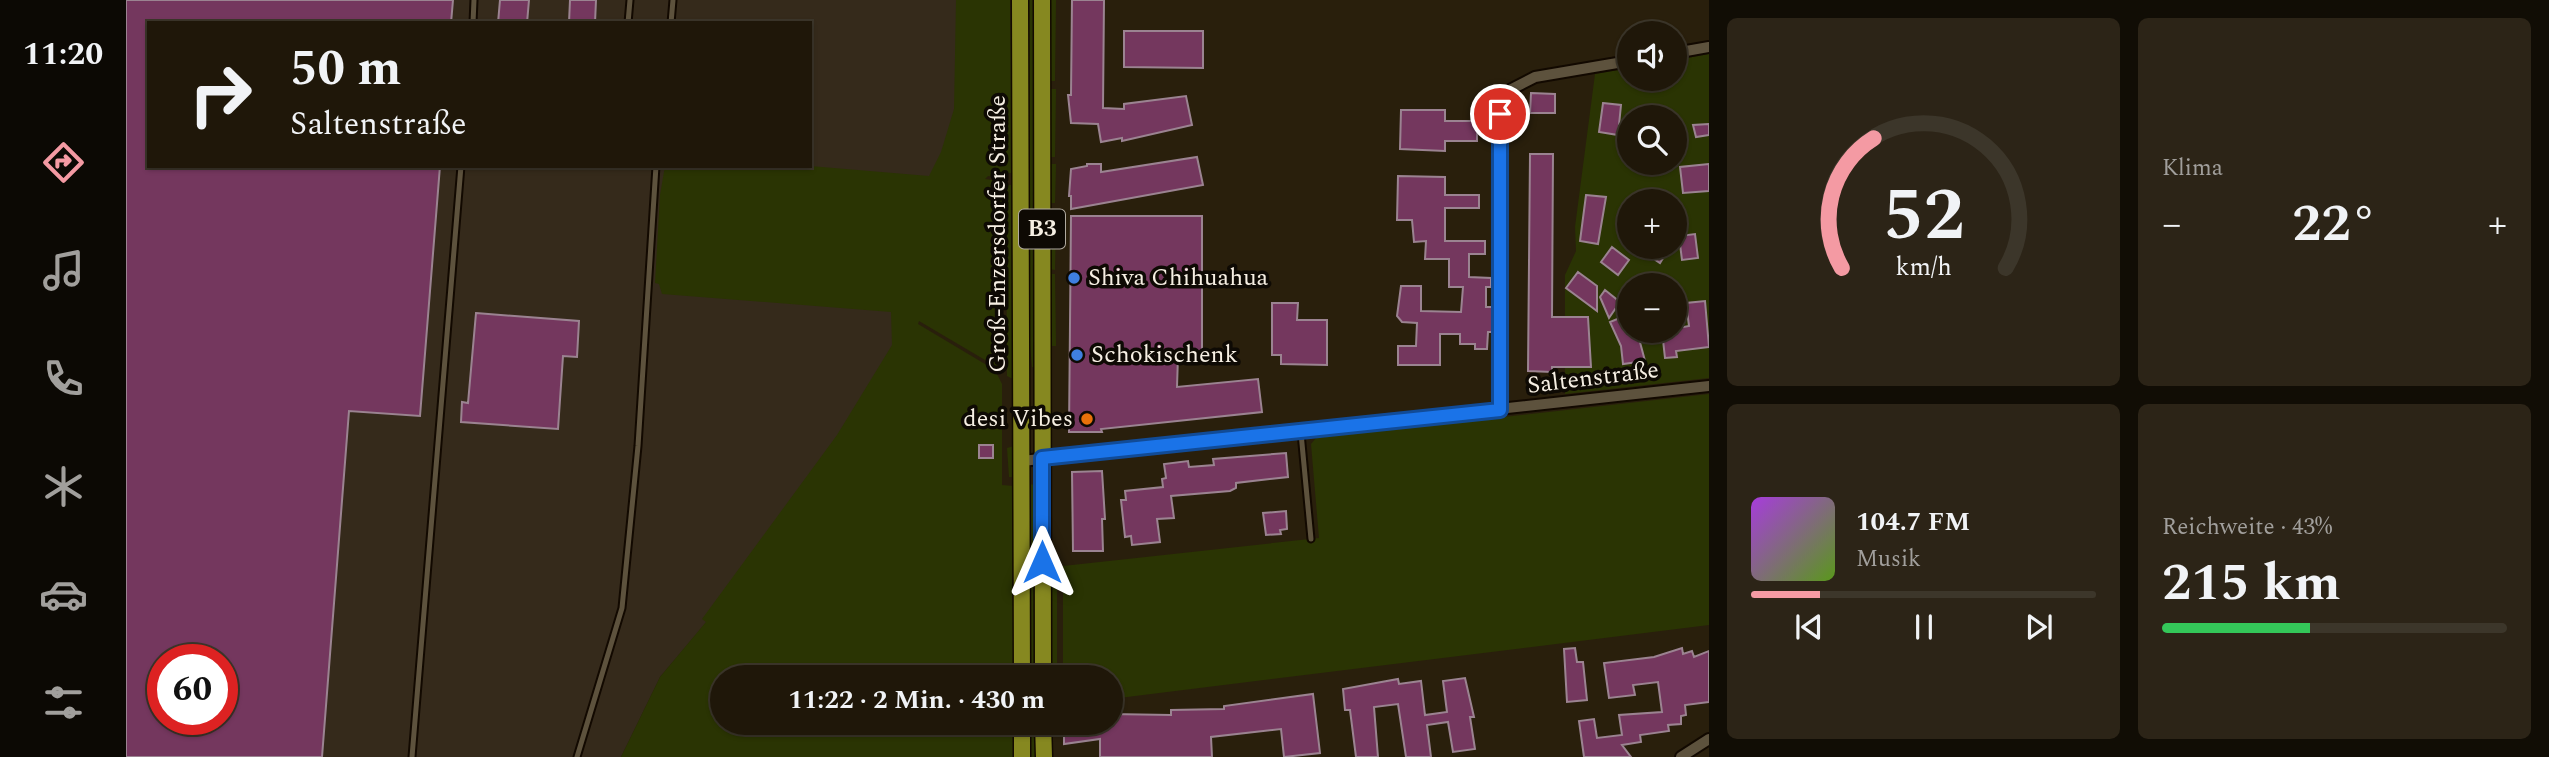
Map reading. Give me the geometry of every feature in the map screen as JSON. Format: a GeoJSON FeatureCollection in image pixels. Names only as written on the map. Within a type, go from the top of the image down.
{"type":"FeatureCollection","features":[{"type":"Feature","properties":{"kind":"main road","name":"Groß-Enzersdorfer Straße"},"geometry":{"type":"LineString","coordinates":[[1020,0],[1022,665]]}},
{"type":"Feature","properties":{"kind":"main road","name":"Groß-Enzersdorfer Straße"},"geometry":{"type":"LineString","coordinates":[[1042,0],[1043,665]]}},
{"type":"Feature","properties":{"kind":"main road"},"geometry":{"type":"LineString","coordinates":[[1022,735],[1022,757]]}},
{"type":"Feature","properties":{"kind":"main road"},"geometry":{"type":"LineString","coordinates":[[1043,735],[1044,757]]}},
{"type":"Feature","properties":{"kind":"street"},"geometry":{"type":"LineString","coordinates":[[1687,51],[1709,47]]}},
{"type":"Feature","properties":{"kind":"street"},"geometry":{"type":"LineString","coordinates":[[1500,410],[1500,114],[1506,92],[1535,77],[1617,63]]}},
{"type":"Feature","properties":{"kind":"street","name":"Saltenstraße"},"geometry":{"type":"LineString","coordinates":[[1022,461],[1301,433],[1709,386]]}},
{"type":"Feature","properties":{"kind":"street"},"geometry":{"type":"LineString","coordinates":[[1681,757],[1709,739]]}},
{"type":"Feature","properties":{"kind":"lane"},"geometry":{"type":"LineString","coordinates":[[472,21],[474,0]]}},
{"type":"Feature","properties":{"kind":"lane"},"geometry":{"type":"LineString","coordinates":[[628,21],[630,0]]}},
{"type":"Feature","properties":{"kind":"lane"},"geometry":{"type":"LineString","coordinates":[[671,21],[673,0]]}},
{"type":"Feature","properties":{"kind":"lane"},"geometry":{"type":"LineString","coordinates":[[412,757],[461,168]]}},
{"type":"Feature","properties":{"kind":"lane"},"geometry":{"type":"LineString","coordinates":[[577,757],[622,608],[638,446],[656,168]]}},
{"type":"Feature","properties":{"kind":"lane"},"geometry":{"type":"LineString","coordinates":[[1301,433],[1311,539]]}},
{"type":"Feature","properties":{"kind":"shaded area"},"geometry":{"type":"Polygon","coordinates":[[[126,0],[971,0],[970,160],[919,310],[748,573],[660,677],[621,757],[126,757],[126,0]]]}},
{"type":"Feature","properties":{"kind":"green space"},"geometry":{"type":"Polygon","coordinates":[[[956,0],[1010,0],[1013,173],[1003,173],[1002,178],[988,176],[985,179],[999,181],[1002,191],[1002,370],[919,321],[918,324],[995,370],[1002,384],[1002,485],[1014,486],[1015,665],[710,665],[710,735],[1015,735],[1015,757],[621,757],[660,677],[706,622],[702,619],[837,435],[892,345],[891,312],[662,294],[659,284],[655,283],[660,195],[665,168],[812,166],[929,176],[941,152],[954,109],[956,0]]]}},
{"type":"Feature","properties":{"kind":"green space"},"geometry":{"type":"Polygon","coordinates":[[[1028,0],[1036,0],[1036,368],[1032,367],[1027,316],[1028,0]]]}},
{"type":"Feature","properties":{"kind":"green space"},"geometry":{"type":"Polygon","coordinates":[[[1051,0],[1056,0],[1055,81],[1050,81],[1051,0]]]}},
{"type":"Feature","properties":{"kind":"green space"},"geometry":{"type":"Polygon","coordinates":[[[1709,54],[1709,378],[1565,394],[1565,275],[1576,251],[1575,227],[1595,74],[1617,70],[1617,91],[1687,91],[1687,58],[1709,54]]]}},
{"type":"Feature","properties":{"kind":"green space"},"geometry":{"type":"Polygon","coordinates":[[[1051,89],[1056,89],[1055,157],[1050,157],[1051,89]]]}},
{"type":"Feature","properties":{"kind":"green space"},"geometry":{"type":"Polygon","coordinates":[[[1050,164],[1056,164],[1055,203],[1050,203],[1050,164]]]}},
{"type":"Feature","properties":{"kind":"green space"},"geometry":{"type":"Polygon","coordinates":[[[1006,185],[1012,185],[1013,379],[1007,376],[1006,185]]]}},
{"type":"Feature","properties":{"kind":"green space"},"geometry":{"type":"Polygon","coordinates":[[[1050,219],[1056,221],[1055,270],[1050,269],[1050,219]]]}},
{"type":"Feature","properties":{"kind":"green space"},"geometry":{"type":"Polygon","coordinates":[[[1050,274],[1055,274],[1056,346],[1050,346],[1050,274]]]}},
{"type":"Feature","properties":{"kind":"green space"},"geometry":{"type":"Polygon","coordinates":[[[1709,394],[1709,625],[1123,698],[1123,665],[1063,665],[1063,566],[1319,538],[1311,444],[1316,438],[1709,394]]]}},
{"type":"Feature","properties":{"kind":"green space"},"geometry":{"type":"Polygon","coordinates":[[[1014,446],[1014,477],[1009,477],[1007,448],[1014,446]]]}},
{"type":"Feature","properties":{"kind":"green space"},"geometry":{"type":"Polygon","coordinates":[[[1028,484],[1037,485],[1037,665],[1029,665],[1028,484]]]}},
{"type":"Feature","properties":{"kind":"green space"},"geometry":{"type":"Polygon","coordinates":[[[1057,570],[1057,665],[1052,665],[1051,584],[1057,570]]]}},
{"type":"Feature","properties":{"kind":"green space"},"geometry":{"type":"Polygon","coordinates":[[[1029,735],[1037,735],[1037,757],[1029,757],[1029,735]]]}},
{"type":"Feature","properties":{"kind":"building"},"geometry":{"type":"Polygon","coordinates":[[[126,0],[453,0],[451,21],[147,21],[147,168],[440,168],[420,416],[349,411],[322,757],[126,757],[126,0]]]}},
{"type":"Feature","properties":{"kind":"building"},"geometry":{"type":"Polygon","coordinates":[[[500,0],[529,0],[527,21],[498,21],[500,0]]]}},
{"type":"Feature","properties":{"kind":"building"},"geometry":{"type":"Polygon","coordinates":[[[570,0],[596,0],[595,21],[569,21],[570,0]]]}},
{"type":"Feature","properties":{"kind":"building"},"geometry":{"type":"Polygon","coordinates":[[[1072,0],[1104,0],[1103,108],[1124,109],[1124,104],[1186,96],[1192,125],[1122,141],[1122,138],[1101,142],[1098,124],[1071,123],[1068,95],[1071,95],[1072,0]]]}},
{"type":"Feature","properties":{"kind":"building"},"geometry":{"type":"Polygon","coordinates":[[[1124,31],[1203,31],[1203,68],[1124,67],[1124,31]]]}},
{"type":"Feature","properties":{"kind":"building"},"geometry":{"type":"Polygon","coordinates":[[[1531,93],[1555,94],[1555,113],[1530,113],[1531,93]]]}},
{"type":"Feature","properties":{"kind":"building"},"geometry":{"type":"Polygon","coordinates":[[[1603,103],[1621,105],[1617,105],[1617,135],[1599,132],[1603,103]]]}},
{"type":"Feature","properties":{"kind":"building"},"geometry":{"type":"Polygon","coordinates":[[[1401,110],[1445,110],[1445,121],[1477,121],[1477,141],[1445,141],[1445,151],[1400,149],[1401,110]]]}},
{"type":"Feature","properties":{"kind":"building"},"geometry":{"type":"Polygon","coordinates":[[[1709,124],[1709,135],[1696,137],[1693,125],[1709,124]]]}},
{"type":"Feature","properties":{"kind":"building"},"geometry":{"type":"Polygon","coordinates":[[[1530,154],[1553,154],[1552,317],[1588,317],[1591,367],[1552,367],[1552,372],[1528,371],[1530,154]]]}},
{"type":"Feature","properties":{"kind":"building"},"geometry":{"type":"Polygon","coordinates":[[[1197,157],[1203,185],[1071,209],[1071,169],[1087,164],[1101,164],[1101,172],[1197,157]]]}},
{"type":"Feature","properties":{"kind":"building"},"geometry":{"type":"Polygon","coordinates":[[[1709,164],[1709,191],[1687,193],[1687,189],[1683,189],[1681,175],[1687,175],[1687,166],[1709,164]]]}},
{"type":"Feature","properties":{"kind":"building"},"geometry":{"type":"Polygon","coordinates":[[[1398,176],[1445,177],[1445,195],[1479,195],[1479,208],[1445,208],[1445,241],[1485,241],[1485,254],[1469,254],[1469,277],[1491,278],[1491,287],[1486,287],[1486,307],[1492,307],[1492,332],[1488,332],[1487,349],[1475,349],[1475,344],[1460,344],[1460,334],[1440,334],[1440,365],[1398,365],[1398,346],[1416,346],[1417,323],[1402,322],[1397,316],[1401,286],[1421,286],[1421,311],[1461,312],[1463,287],[1449,287],[1449,259],[1425,259],[1426,241],[1414,242],[1412,220],[1397,220],[1398,176]]]}},
{"type":"Feature","properties":{"kind":"building"},"geometry":{"type":"Polygon","coordinates":[[[1586,195],[1606,197],[1598,244],[1580,241],[1586,195]]]}},
{"type":"Feature","properties":{"kind":"building"},"geometry":{"type":"Polygon","coordinates":[[[1071,216],[1202,216],[1202,355],[1178,356],[1177,387],[1258,379],[1262,412],[1101,429],[1102,432],[1069,432],[1071,216]]]}},
{"type":"Feature","properties":{"kind":"building"},"geometry":{"type":"Polygon","coordinates":[[[1695,234],[1698,258],[1682,260],[1687,259],[1687,235],[1695,234]]]}},
{"type":"Feature","properties":{"kind":"building"},"geometry":{"type":"Polygon","coordinates":[[[1612,247],[1617,251],[1617,259],[1629,260],[1617,274],[1601,262],[1612,247]]]}},
{"type":"Feature","properties":{"kind":"building"},"geometry":{"type":"Polygon","coordinates":[[[1578,272],[1597,286],[1597,311],[1566,288],[1578,272]]]}},
{"type":"Feature","properties":{"kind":"building"},"geometry":{"type":"Polygon","coordinates":[[[1605,290],[1617,300],[1617,306],[1609,318],[1600,297],[1605,290]]]}},
{"type":"Feature","properties":{"kind":"building"},"geometry":{"type":"Polygon","coordinates":[[[1705,301],[1709,347],[1676,351],[1677,357],[1665,358],[1663,343],[1687,343],[1687,303],[1705,301]]]}},
{"type":"Feature","properties":{"kind":"building"},"geometry":{"type":"Polygon","coordinates":[[[1272,303],[1298,303],[1297,320],[1327,320],[1327,365],[1281,364],[1281,355],[1272,355],[1272,303]]]}},
{"type":"Feature","properties":{"kind":"building"},"geometry":{"type":"Polygon","coordinates":[[[476,313],[579,321],[577,357],[563,356],[558,429],[461,422],[462,402],[468,403],[476,313]]]}},
{"type":"Feature","properties":{"kind":"building"},"geometry":{"type":"Polygon","coordinates":[[[1617,319],[1617,337],[1610,322],[1617,319]]]}},
{"type":"Feature","properties":{"kind":"building"},"geometry":{"type":"Polygon","coordinates":[[[1620,343],[1640,343],[1645,361],[1623,364],[1620,343]]]}},
{"type":"Feature","properties":{"kind":"building"},"geometry":{"type":"Polygon","coordinates":[[[979,445],[993,445],[993,458],[979,458],[979,445]]]}},
{"type":"Feature","properties":{"kind":"building"},"geometry":{"type":"Polygon","coordinates":[[[1286,453],[1288,477],[1236,483],[1236,488],[1230,491],[1171,496],[1174,518],[1157,519],[1160,542],[1132,545],[1131,536],[1125,537],[1121,500],[1126,500],[1125,491],[1163,487],[1162,479],[1166,478],[1164,464],[1188,461],[1189,467],[1214,465],[1213,459],[1286,453]]]}},
{"type":"Feature","properties":{"kind":"building"},"geometry":{"type":"Polygon","coordinates":[[[1102,471],[1105,519],[1102,519],[1103,551],[1073,551],[1072,472],[1102,471]]]}},
{"type":"Feature","properties":{"kind":"building"},"geometry":{"type":"Polygon","coordinates":[[[1286,511],[1287,529],[1280,530],[1281,534],[1266,535],[1263,513],[1286,511]]]}},
{"type":"Feature","properties":{"kind":"building"},"geometry":{"type":"Polygon","coordinates":[[[1575,648],[1577,662],[1583,662],[1587,700],[1567,702],[1564,649],[1575,648]]]}},
{"type":"Feature","properties":{"kind":"building"},"geometry":{"type":"Polygon","coordinates":[[[1682,648],[1683,654],[1692,651],[1694,657],[1709,651],[1709,702],[1685,705],[1686,715],[1681,716],[1681,724],[1668,725],[1669,731],[1640,735],[1641,742],[1622,745],[1631,757],[1584,757],[1579,721],[1594,719],[1597,738],[1622,735],[1619,715],[1662,712],[1658,682],[1633,685],[1635,695],[1609,698],[1604,663],[1654,657],[1682,648]]]}},
{"type":"Feature","properties":{"kind":"building"},"geometry":{"type":"Polygon","coordinates":[[[1465,678],[1474,717],[1470,717],[1475,749],[1453,752],[1448,722],[1427,725],[1431,757],[1406,757],[1398,704],[1374,707],[1378,757],[1356,757],[1350,710],[1345,710],[1343,689],[1398,679],[1399,684],[1421,681],[1425,715],[1447,712],[1443,681],[1465,678]]]}},
{"type":"Feature","properties":{"kind":"building"},"geometry":{"type":"Polygon","coordinates":[[[1313,694],[1320,753],[1284,757],[1281,729],[1211,737],[1212,757],[1100,757],[1100,739],[1064,744],[1064,735],[1123,735],[1123,714],[1171,715],[1171,710],[1224,709],[1224,706],[1313,694]]]}},
{"type":"Feature","properties":{"kind":"place","name":"Shiva Chihuahua"},"geometry":{"type":"Point","coordinates":[1074,278]}},
{"type":"Feature","properties":{"kind":"place","name":"Schokischenk"},"geometry":{"type":"Point","coordinates":[1077,355]}},
{"type":"Feature","properties":{"kind":"place","name":"desi Vibes"},"geometry":{"type":"Point","coordinates":[1087,419]}},
{"type":"Feature","properties":{"kind":"route"},"geometry":{"type":"LineString","coordinates":[[1042,562],[1042,458],[1301,433],[1500,410],[1500,114]]}}]}
